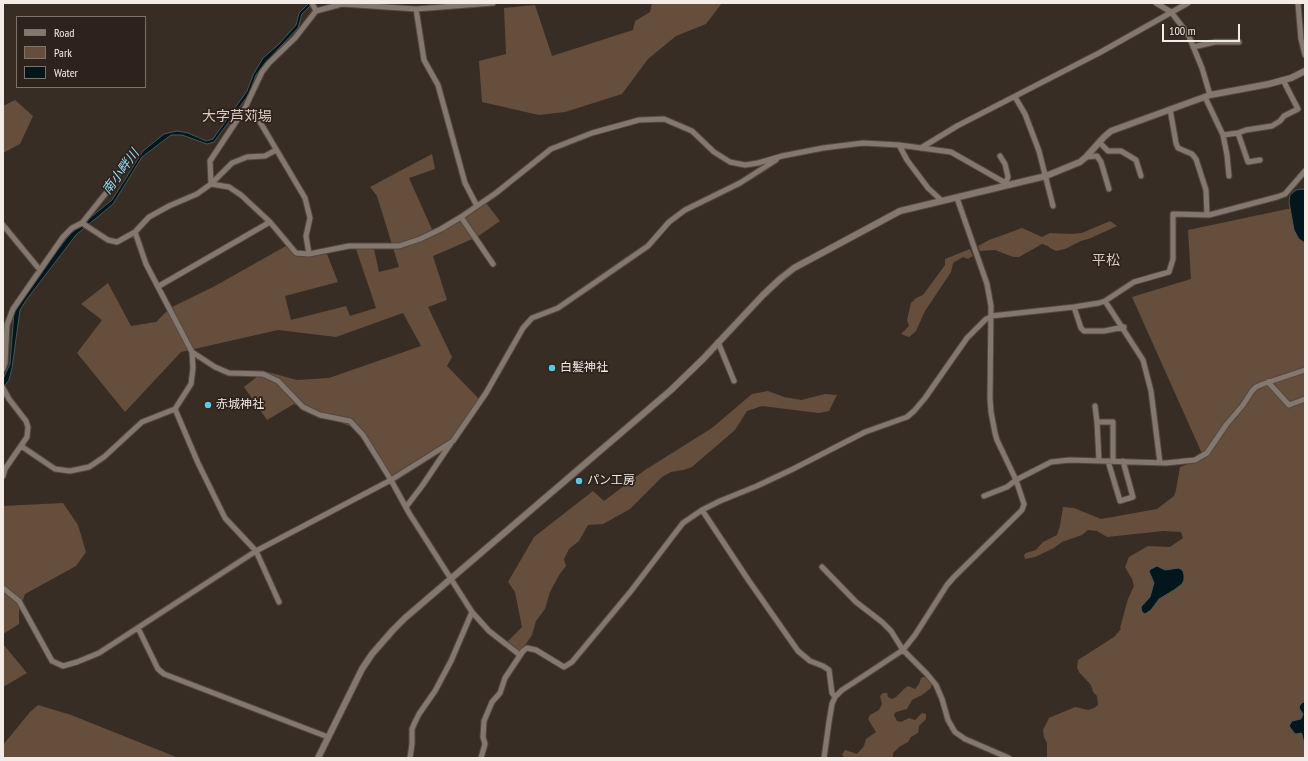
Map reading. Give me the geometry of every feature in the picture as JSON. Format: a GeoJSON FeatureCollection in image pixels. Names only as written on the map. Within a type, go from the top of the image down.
{"type":"FeatureCollection","features":[{"type":"Feature","properties":{"kind":"street"},"geometry":{"type":"LineString","coordinates":[[211,184],[210,161],[245,108],[265,68],[295,38],[314,7],[342,4],[416,8],[493,3]]}},
{"type":"Feature","properties":{"kind":"street"},"geometry":{"type":"LineString","coordinates":[[1156,3],[1170,12],[1188,34],[1202,68],[1207,96],[1223,135],[1229,176]]}},
{"type":"Feature","properties":{"kind":"street"},"geometry":{"type":"LineString","coordinates":[[921,148],[957,126],[1099,53],[1188,3]]}},
{"type":"Feature","properties":{"kind":"street"},"geometry":{"type":"LineString","coordinates":[[1298,3],[1300,39],[1305,55]]}},
{"type":"Feature","properties":{"kind":"street"},"geometry":{"type":"LineString","coordinates":[[416,8],[424,60],[438,85],[465,183],[477,206]]}},
{"type":"Feature","properties":{"kind":"street"},"geometry":{"type":"LineString","coordinates":[[1193,47],[1215,42],[1239,42]]}},
{"type":"Feature","properties":{"kind":"street"},"geometry":{"type":"LineString","coordinates":[[318,758],[362,668],[372,654],[405,618],[671,390],[780,278],[794,268],[889,216],[905,209],[1046,176],[1070,167],[1086,157],[1111,130],[1207,96],[1226,91],[1251,88],[1283,80],[1305,71]]}},
{"type":"Feature","properties":{"kind":"street"},"geometry":{"type":"LineString","coordinates":[[1223,135],[1272,126],[1280,122],[1284,116],[1298,109],[1283,80]]}},
{"type":"Feature","properties":{"kind":"street"},"geometry":{"type":"LineString","coordinates":[[1015,96],[1025,114],[1039,151],[1054,206]]}},
{"type":"Feature","properties":{"kind":"street"},"geometry":{"type":"LineString","coordinates":[[245,108],[260,122],[304,198],[310,218],[306,236],[309,254]]}},
{"type":"Feature","properties":{"kind":"street"},"geometry":{"type":"LineString","coordinates":[[1170,109],[1178,148],[1192,154],[1196,158],[1206,190],[1207,215]]}},
{"type":"Feature","properties":{"kind":"street"},"geometry":{"type":"LineString","coordinates":[[211,184],[229,186],[270,222],[296,253],[309,254],[349,246],[399,246],[420,239],[461,217],[496,193],[551,149],[592,133],[638,120],[664,119],[692,131],[714,152],[730,162],[745,165],[823,148],[864,143],[899,145],[951,152],[1007,184]]}},
{"type":"Feature","properties":{"kind":"street"},"geometry":{"type":"LineString","coordinates":[[1238,133],[1248,162],[1260,160]]}},
{"type":"Feature","properties":{"kind":"street"},"geometry":{"type":"LineString","coordinates":[[1099,142],[1108,151],[1121,152],[1136,160],[1141,176]]}},
{"type":"Feature","properties":{"kind":"street"},"geometry":{"type":"LineString","coordinates":[[899,145],[907,160],[928,188],[942,201]]}},
{"type":"Feature","properties":{"kind":"street"},"geometry":{"type":"LineString","coordinates":[[82,223],[108,240],[117,242],[135,232],[149,217],[169,206],[198,194],[232,164],[247,157],[265,156],[276,150]]}},
{"type":"Feature","properties":{"kind":"street"},"geometry":{"type":"LineString","coordinates":[[406,507],[486,393],[523,328],[532,318],[558,308],[648,246],[669,222],[685,210],[740,183],[782,156]]}},
{"type":"Feature","properties":{"kind":"street"},"geometry":{"type":"LineString","coordinates":[[1000,156],[1005,164],[1008,177],[1007,184]]}},
{"type":"Feature","properties":{"kind":"street"},"geometry":{"type":"LineString","coordinates":[[1086,157],[1096,156],[1101,162],[1109,189]]}},
{"type":"Feature","properties":{"kind":"street"},"geometry":{"type":"LineString","coordinates":[[481,758],[485,744],[483,737],[484,722],[492,702],[500,692],[505,678],[523,651],[527,648],[533,648],[564,667],[572,662],[631,591],[683,523],[720,500],[757,486],[865,432],[907,417],[925,398],[967,338],[986,319],[991,317],[1089,305],[1105,301],[1134,282],[1169,272],[1173,259],[1173,214],[1207,215],[1277,197],[1285,194],[1305,171]]}},
{"type":"Feature","properties":{"kind":"street"},"geometry":{"type":"LineString","coordinates":[[3,369],[7,324],[13,309],[63,237],[72,228],[82,223],[110,188],[118,174]]}},
{"type":"Feature","properties":{"kind":"street"},"geometry":{"type":"LineString","coordinates":[[1300,176],[1305,181]]}},
{"type":"Feature","properties":{"kind":"street"},"geometry":{"type":"LineString","coordinates":[[824,758],[828,722],[835,697],[853,682],[903,650],[915,635],[954,577],[1022,510],[1024,504],[1016,480],[997,440],[991,412],[991,306],[987,284],[957,198]]}},
{"type":"Feature","properties":{"kind":"street"},"geometry":{"type":"LineString","coordinates":[[461,217],[493,264]]}},
{"type":"Feature","properties":{"kind":"street"},"geometry":{"type":"LineString","coordinates":[[159,286],[270,222]]}},
{"type":"Feature","properties":{"kind":"street"},"geometry":{"type":"LineString","coordinates":[[3,225],[40,270]]}},
{"type":"Feature","properties":{"kind":"street"},"geometry":{"type":"LineString","coordinates":[[21,446],[56,469],[70,471],[89,467],[104,457],[142,422],[175,408],[191,384],[193,368],[192,352],[159,286],[146,264],[135,232]]}},
{"type":"Feature","properties":{"kind":"street"},"geometry":{"type":"LineString","coordinates":[[1105,301],[1124,327],[1144,360],[1151,391],[1160,463]]}},
{"type":"Feature","properties":{"kind":"street"},"geometry":{"type":"LineString","coordinates":[[1074,307],[1081,328],[1084,331],[1104,331],[1124,327]]}},
{"type":"Feature","properties":{"kind":"street"},"geometry":{"type":"LineString","coordinates":[[718,342],[734,381]]}},
{"type":"Feature","properties":{"kind":"street"},"geometry":{"type":"LineString","coordinates":[[192,352],[215,367],[229,373],[263,374],[278,381],[303,407],[320,415],[350,421],[363,435],[450,579],[472,612],[489,631],[520,655]]}},
{"type":"Feature","properties":{"kind":"street"},"geometry":{"type":"LineString","coordinates":[[984,496],[1007,487],[1016,480],[1051,462],[1070,460],[1160,463],[1191,461],[1203,456],[1210,449],[1252,391],[1260,385],[1305,370]]}},
{"type":"Feature","properties":{"kind":"street"},"geometry":{"type":"LineString","coordinates":[[1268,382],[1289,405],[1305,399]]}},
{"type":"Feature","properties":{"kind":"street"},"geometry":{"type":"LineString","coordinates":[[3,388],[28,426],[27,437],[5,470],[3,476]]}},
{"type":"Feature","properties":{"kind":"street"},"geometry":{"type":"LineString","coordinates":[[1094,406],[1097,422],[1099,461]]}},
{"type":"Feature","properties":{"kind":"street"},"geometry":{"type":"LineString","coordinates":[[175,408],[198,463],[225,518],[256,551],[279,602]]}},
{"type":"Feature","properties":{"kind":"street"},"geometry":{"type":"LineString","coordinates":[[1097,422],[1113,422],[1110,461],[1120,501],[1133,497],[1123,461]]}},
{"type":"Feature","properties":{"kind":"street"},"geometry":{"type":"LineString","coordinates":[[3,588],[19,601],[52,662],[63,666],[77,662],[99,653],[256,551],[391,480],[453,440]]}},
{"type":"Feature","properties":{"kind":"street"},"geometry":{"type":"LineString","coordinates":[[702,510],[798,651],[810,661],[829,670],[832,692],[835,697]]}},
{"type":"Feature","properties":{"kind":"street"},"geometry":{"type":"LineString","coordinates":[[822,567],[856,602],[891,631],[903,650],[918,664],[936,685],[948,720],[955,732],[965,739],[1009,758]]}},
{"type":"Feature","properties":{"kind":"street"},"geometry":{"type":"LineString","coordinates":[[410,758],[412,729],[419,714],[435,691],[448,667],[472,612]]}},
{"type":"Feature","properties":{"kind":"street"},"geometry":{"type":"LineString","coordinates":[[138,628],[158,669],[164,674],[328,737]]}},
{"type":"Feature","properties":{"kind":"green space"},"geometry":{"type":"Polygon","coordinates":[[[652,3],[722,3],[706,24],[676,36],[648,59],[622,94],[565,112],[539,115],[482,102],[479,61],[506,54],[504,8],[535,5],[552,56],[633,30],[635,21],[650,12],[652,3]]]}},
{"type":"Feature","properties":{"kind":"green space"},"geometry":{"type":"Polygon","coordinates":[[[15,100],[33,116],[20,144],[3,153],[3,106],[15,100]]]}},
{"type":"Feature","properties":{"kind":"green space"},"geometry":{"type":"Polygon","coordinates":[[[432,154],[435,169],[409,178],[434,234],[486,203],[500,221],[477,237],[433,256],[447,300],[428,307],[452,357],[447,366],[479,399],[452,439],[391,478],[357,429],[294,404],[267,420],[244,387],[264,371],[297,380],[329,378],[421,346],[403,313],[336,337],[278,330],[181,352],[125,412],[77,353],[102,320],[81,304],[108,283],[131,326],[156,322],[170,308],[215,286],[286,246],[295,255],[327,254],[338,282],[285,296],[291,320],[346,306],[350,316],[376,308],[356,249],[374,249],[379,272],[399,267],[377,196],[370,187],[432,154]]]}},
{"type":"Feature","properties":{"kind":"green space"},"geometry":{"type":"Polygon","coordinates":[[[1297,207],[1305,217],[1305,758],[1047,758],[1047,743],[1043,730],[1049,718],[1075,707],[1088,710],[1098,705],[1097,696],[1093,692],[1091,685],[1079,672],[1077,667],[1078,660],[1114,637],[1121,629],[1120,628],[1128,599],[1134,586],[1125,567],[1129,557],[1148,546],[1170,547],[1183,538],[1181,532],[1163,531],[1107,537],[1097,531],[1088,530],[1082,535],[1062,542],[1054,548],[1035,557],[1025,559],[1024,555],[1036,550],[1043,542],[1057,535],[1063,507],[1074,508],[1101,519],[1157,509],[1174,496],[1180,467],[1204,458],[1132,297],[1191,279],[1188,230],[1297,207]]]}},
{"type":"Feature","properties":{"kind":"green space"},"geometry":{"type":"Polygon","coordinates":[[[1110,221],[1117,226],[1065,249],[1056,251],[1042,244],[1019,257],[1013,257],[995,250],[980,251],[978,246],[989,240],[1022,228],[1042,237],[1050,233],[1082,233],[1110,221]]]}},
{"type":"Feature","properties":{"kind":"green space"},"geometry":{"type":"Polygon","coordinates":[[[970,249],[973,256],[968,259],[963,257],[953,263],[951,272],[925,311],[916,331],[909,337],[901,334],[909,326],[907,320],[911,303],[916,298],[923,295],[945,265],[945,259],[970,249]]]}},
{"type":"Feature","properties":{"kind":"green space"},"geometry":{"type":"Polygon","coordinates":[[[768,391],[784,397],[801,400],[825,394],[837,395],[829,411],[819,413],[762,406],[747,411],[735,430],[692,467],[671,472],[662,477],[630,509],[603,524],[588,525],[579,541],[569,549],[564,559],[566,566],[559,575],[550,592],[545,609],[536,621],[532,635],[526,644],[519,652],[513,645],[507,642],[522,627],[515,592],[508,582],[534,537],[593,491],[604,501],[645,470],[712,428],[752,394],[768,391]]]}},
{"type":"Feature","properties":{"kind":"green space"},"geometry":{"type":"Polygon","coordinates":[[[63,503],[78,525],[86,552],[76,566],[25,594],[19,611],[19,624],[3,634],[3,506],[63,503]]]}},
{"type":"Feature","properties":{"kind":"green space"},"geometry":{"type":"Polygon","coordinates":[[[3,644],[27,673],[3,687],[3,644]]]}},
{"type":"Feature","properties":{"kind":"green space"},"geometry":{"type":"Polygon","coordinates":[[[926,676],[932,682],[931,688],[912,700],[907,709],[896,712],[894,715],[897,721],[901,722],[909,718],[915,720],[922,713],[926,714],[926,719],[919,726],[918,733],[911,737],[908,742],[899,747],[893,753],[893,758],[845,758],[842,755],[845,750],[857,754],[864,746],[866,739],[876,732],[868,719],[870,715],[879,710],[882,704],[880,696],[883,693],[887,693],[888,697],[892,699],[908,686],[915,689],[921,678],[926,676]]]}},
{"type":"Feature","properties":{"kind":"green space"},"geometry":{"type":"Polygon","coordinates":[[[38,705],[71,715],[176,757],[183,758],[3,758],[3,745],[30,712],[38,705]]]}},
{"type":"Feature","properties":{"kind":"water"},"geometry":{"type":"Polygon","coordinates":[[[309,3],[313,3],[302,14],[298,28],[256,75],[249,94],[214,142],[207,144],[182,135],[171,135],[142,157],[113,204],[76,235],[20,310],[12,368],[9,380],[3,388],[3,379],[10,364],[14,312],[48,262],[70,234],[112,200],[143,151],[164,134],[177,131],[188,133],[206,141],[213,139],[247,91],[253,75],[263,58],[278,45],[296,25],[299,13],[309,3]]]}},
{"type":"Feature","properties":{"kind":"water"},"geometry":{"type":"Polygon","coordinates":[[[1296,190],[1305,190],[1305,243],[1299,239],[1294,230],[1289,202],[1290,195],[1296,190]]]}},
{"type":"Feature","properties":{"kind":"water"},"geometry":{"type":"Polygon","coordinates":[[[1157,566],[1165,570],[1179,568],[1183,571],[1184,580],[1182,584],[1159,599],[1151,610],[1145,614],[1142,612],[1141,607],[1150,597],[1154,583],[1149,571],[1157,566]]]}},
{"type":"Feature","properties":{"kind":"water"},"geometry":{"type":"Polygon","coordinates":[[[1303,702],[1305,702],[1305,749],[1302,734],[1295,734],[1289,726],[1292,721],[1301,719],[1303,714],[1299,708],[1303,702]]]}},
{"type":"Feature","properties":{"kind":"place","name":"白髪神社"},"geometry":{"type":"Point","coordinates":[552,368]}},
{"type":"Feature","properties":{"kind":"place","name":"赤城神社"},"geometry":{"type":"Point","coordinates":[208,405]}},
{"type":"Feature","properties":{"kind":"place","name":"パン工房"},"geometry":{"type":"Point","coordinates":[579,481]}},
{"type":"Feature","properties":{"kind":"district","name":"大字芦苅場"},"geometry":{"type":"Point","coordinates":[237,117]}},
{"type":"Feature","properties":{"kind":"district","name":"平松"},"geometry":{"type":"Point","coordinates":[1106,261]}},
{"type":"Feature","properties":{"kind":"water label","name":"南小畔川"},"geometry":{"type":"Point","coordinates":[121,172]}}]}
